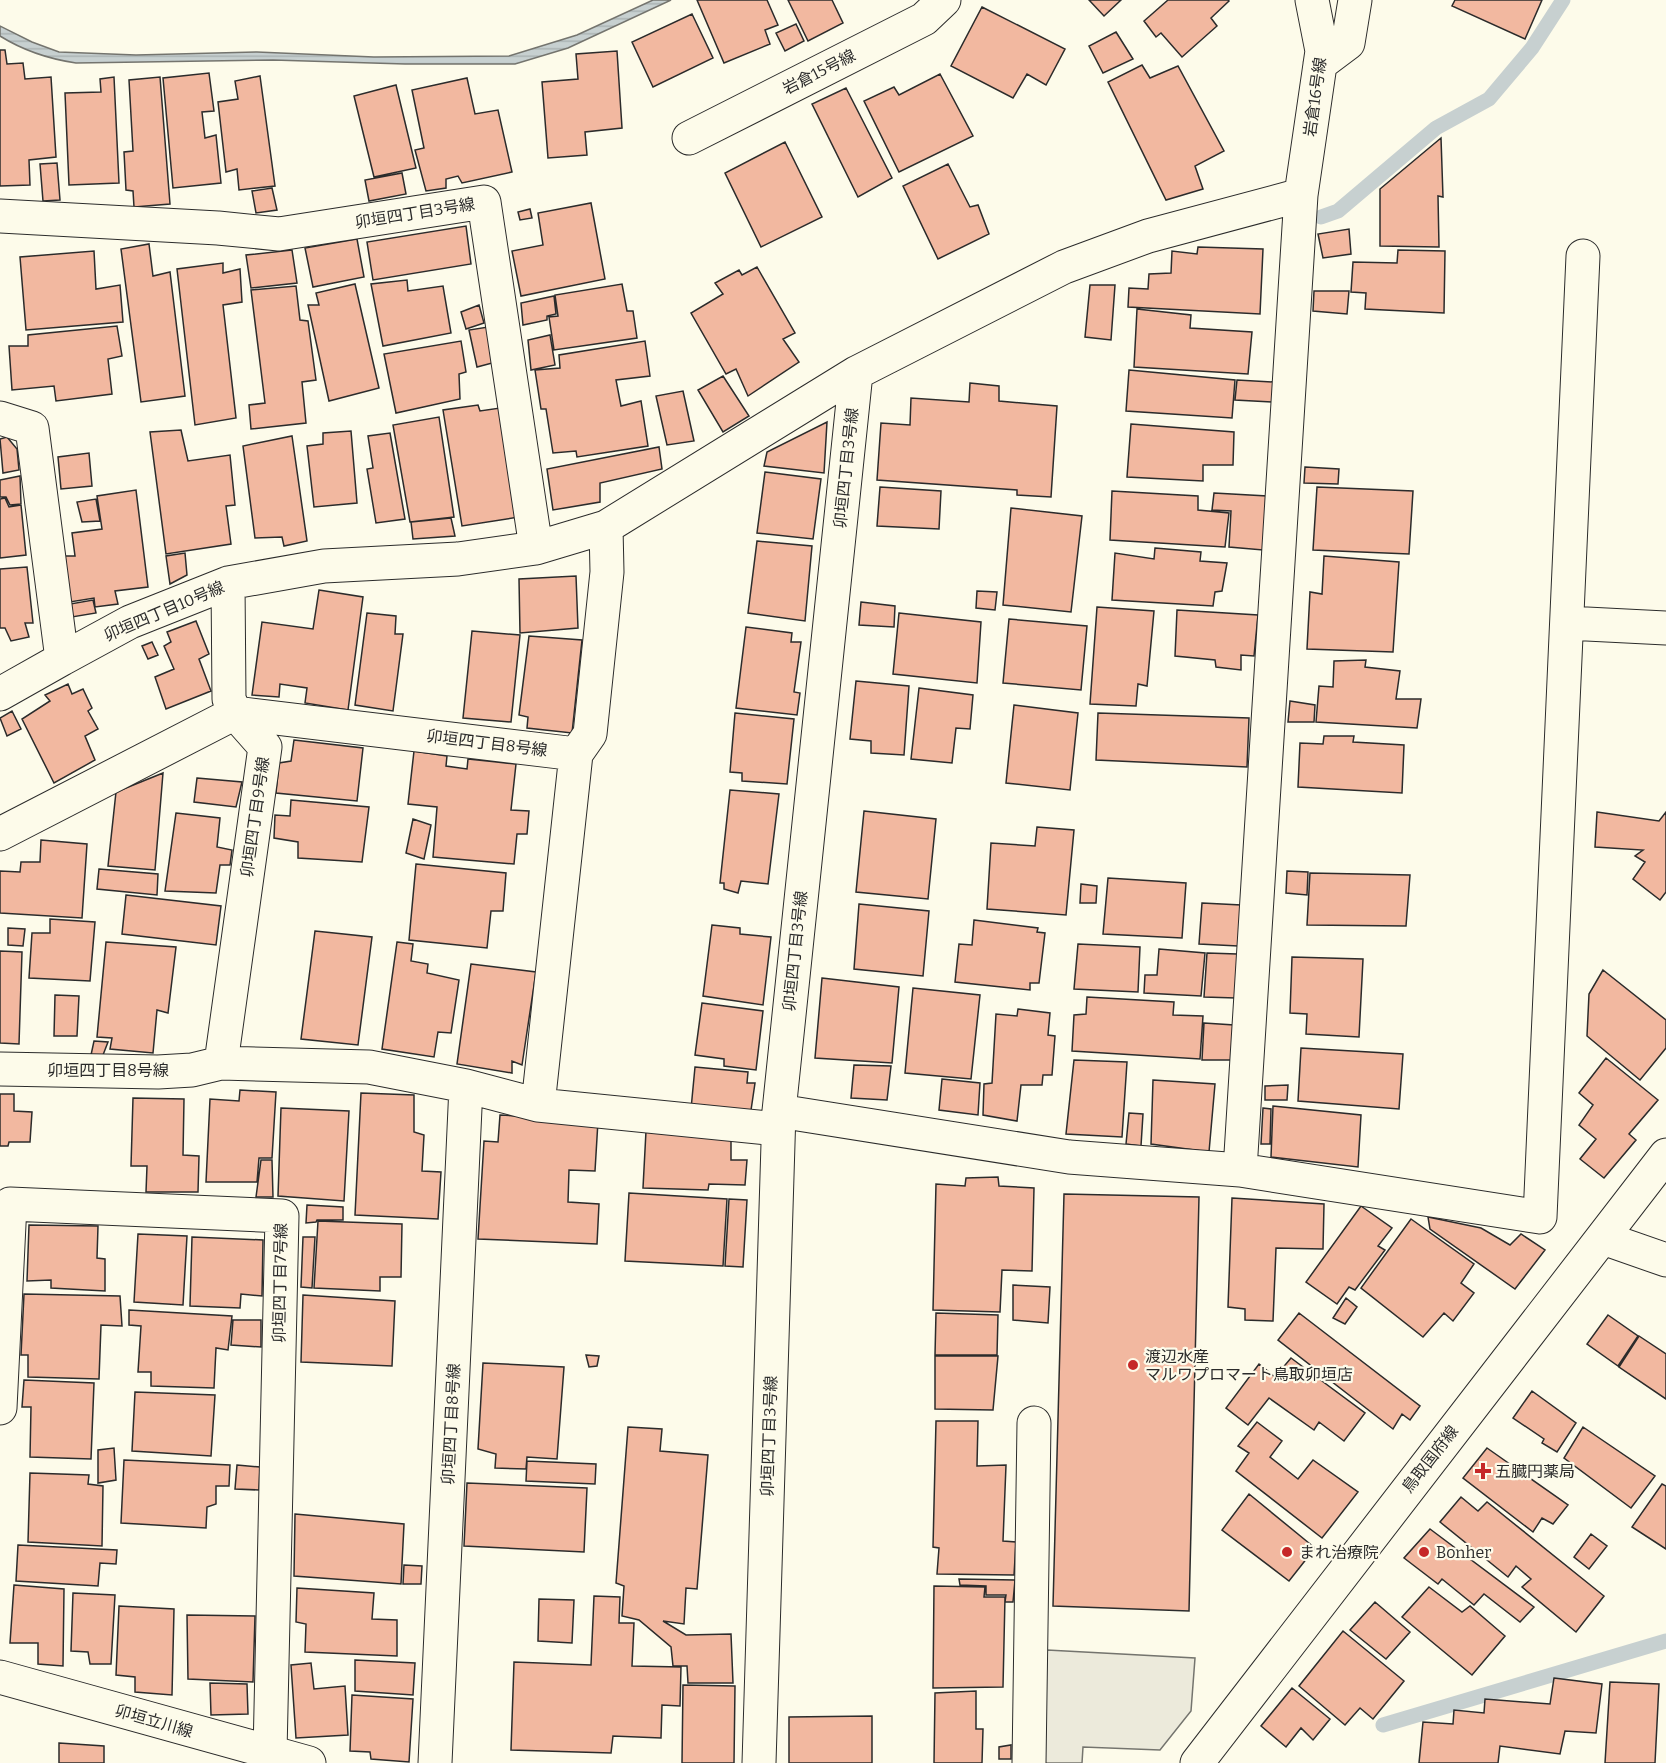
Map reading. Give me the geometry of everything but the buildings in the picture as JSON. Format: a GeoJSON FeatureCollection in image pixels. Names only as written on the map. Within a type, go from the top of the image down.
{"type":"FeatureCollection","features":[{"type":"Feature","properties":{"kind":"street","name":"岩倉15号線"},"geometry":{"type":"LineString","coordinates":[[689,138],[924,19],[944,0]]}},
{"type":"Feature","properties":{"kind":"street","name":"岩倉16号線"},"geometry":{"type":"LineString","coordinates":[[1240,1170],[1301,195],[1322,51],[1312,0]]}},
{"type":"Feature","properties":{"kind":"street"},"geometry":{"type":"LineString","coordinates":[[1320,64],[1348,43],[1355,0]]}},
{"type":"Feature","properties":{"kind":"street"},"geometry":{"type":"LineString","coordinates":[[856,373],[1064,267],[1148,236],[1301,195]]}},
{"type":"Feature","properties":{"kind":"street","name":"卯垣四丁目3号線"},"geometry":{"type":"LineString","coordinates":[[0,216],[218,228],[279,234],[484,202],[536,548],[606,527],[856,373]]}},
{"type":"Feature","properties":{"kind":"street"},"geometry":{"type":"LineString","coordinates":[[1583,256],[1567,623],[1666,628]]}},
{"type":"Feature","properties":{"kind":"street","name":"卯垣四丁目3号線"},"geometry":{"type":"LineString","coordinates":[[759,1763],[778,1120],[856,373]]}},
{"type":"Feature","properties":{"kind":"street"},"geometry":{"type":"LineString","coordinates":[[0,418],[32,428],[63,659]]}},
{"type":"Feature","properties":{"kind":"street"},"geometry":{"type":"LineString","coordinates":[[538,1105],[576,754],[590,734],[607,572],[606,527]]}},
{"type":"Feature","properties":{"kind":"street","name":"卯垣四丁目10号線"},"geometry":{"type":"LineString","coordinates":[[0,694],[130,622],[228,583],[324,566],[458,559],[536,548]]}},
{"type":"Feature","properties":{"kind":"street","name":"卯垣四丁目9号線"},"geometry":{"type":"LineString","coordinates":[[220,1063],[265,747],[235,713],[229,699],[228,583]]}},
{"type":"Feature","properties":{"kind":"street","name":"卯垣四丁目8号線"},"geometry":{"type":"LineString","coordinates":[[0,1069],[158,1072],[192,1070],[220,1063],[369,1067],[466,1086],[538,1105],[778,1120],[1069,1157],[1240,1170],[1540,1216],[1567,623]]}},
{"type":"Feature","properties":{"kind":"street"},"geometry":{"type":"LineString","coordinates":[[0,834],[235,713]]}},
{"type":"Feature","properties":{"kind":"street","name":"卯垣四丁目8号線"},"geometry":{"type":"LineString","coordinates":[[235,713],[576,754]]}},
{"type":"Feature","properties":{"kind":"street","name":"卯垣四丁目8号線"},"geometry":{"type":"LineString","coordinates":[[435,1763],[466,1086]]}},
{"type":"Feature","properties":{"kind":"street","name":"鳥取国府線"},"geometry":{"type":"LineString","coordinates":[[1197,1763],[1666,1155]]}},
{"type":"Feature","properties":{"kind":"street","name":"卯垣四丁目7号線"},"geometry":{"type":"LineString","coordinates":[[0,1408],[10,1204],[282,1216],[270,1753]]}},
{"type":"Feature","properties":{"kind":"street"},"geometry":{"type":"LineString","coordinates":[[1603,1238],[1666,1260]]}},
{"type":"Feature","properties":{"kind":"street"},"geometry":{"type":"LineString","coordinates":[[1029,1763],[1034,1423]]}},
{"type":"Feature","properties":{"kind":"street","name":"卯垣立川線"},"geometry":{"type":"LineString","coordinates":[[0,1677],[309,1763]]}},
{"type":"Feature","properties":{"kind":"shaded area"},"geometry":{"type":"Polygon","coordinates":[[[653,0],[671,0],[568,48],[515,64],[405,64],[273,60],[76,63],[37,54],[0,36],[0,26],[59,52],[136,55],[257,52],[374,57],[509,56],[577,35],[653,0]]]}},
{"type":"Feature","properties":{"kind":"shaded area"},"geometry":{"type":"Polygon","coordinates":[[[1047,1650],[1195,1658],[1191,1711],[1160,1750],[1083,1747],[1082,1763],[1043,1763],[1047,1650]]]}},
{"type":"Feature","properties":{"kind":"waterway"},"geometry":{"type":"LineString","coordinates":[[1321,217],[1338,211],[1436,128],[1489,99],[1532,48],[1563,0]]}},
{"type":"Feature","properties":{"kind":"waterway"},"geometry":{"type":"LineString","coordinates":[[1383,1725],[1666,1641]]}},
{"type":"Feature","properties":{"kind":"place","name":"渡辺水産 マルワプロマート鳥取卯垣店"},"geometry":{"type":"Point","coordinates":[1133,1365]}},
{"type":"Feature","properties":{"kind":"place","name":"五臓円薬局"},"geometry":{"type":"Point","coordinates":[1483,1471]}},
{"type":"Feature","properties":{"kind":"place","name":"まれ治療院"},"geometry":{"type":"Point","coordinates":[1287,1552]}},
{"type":"Feature","properties":{"kind":"place","name":"Bonher"},"geometry":{"type":"Point","coordinates":[1424,1552]}}]}
